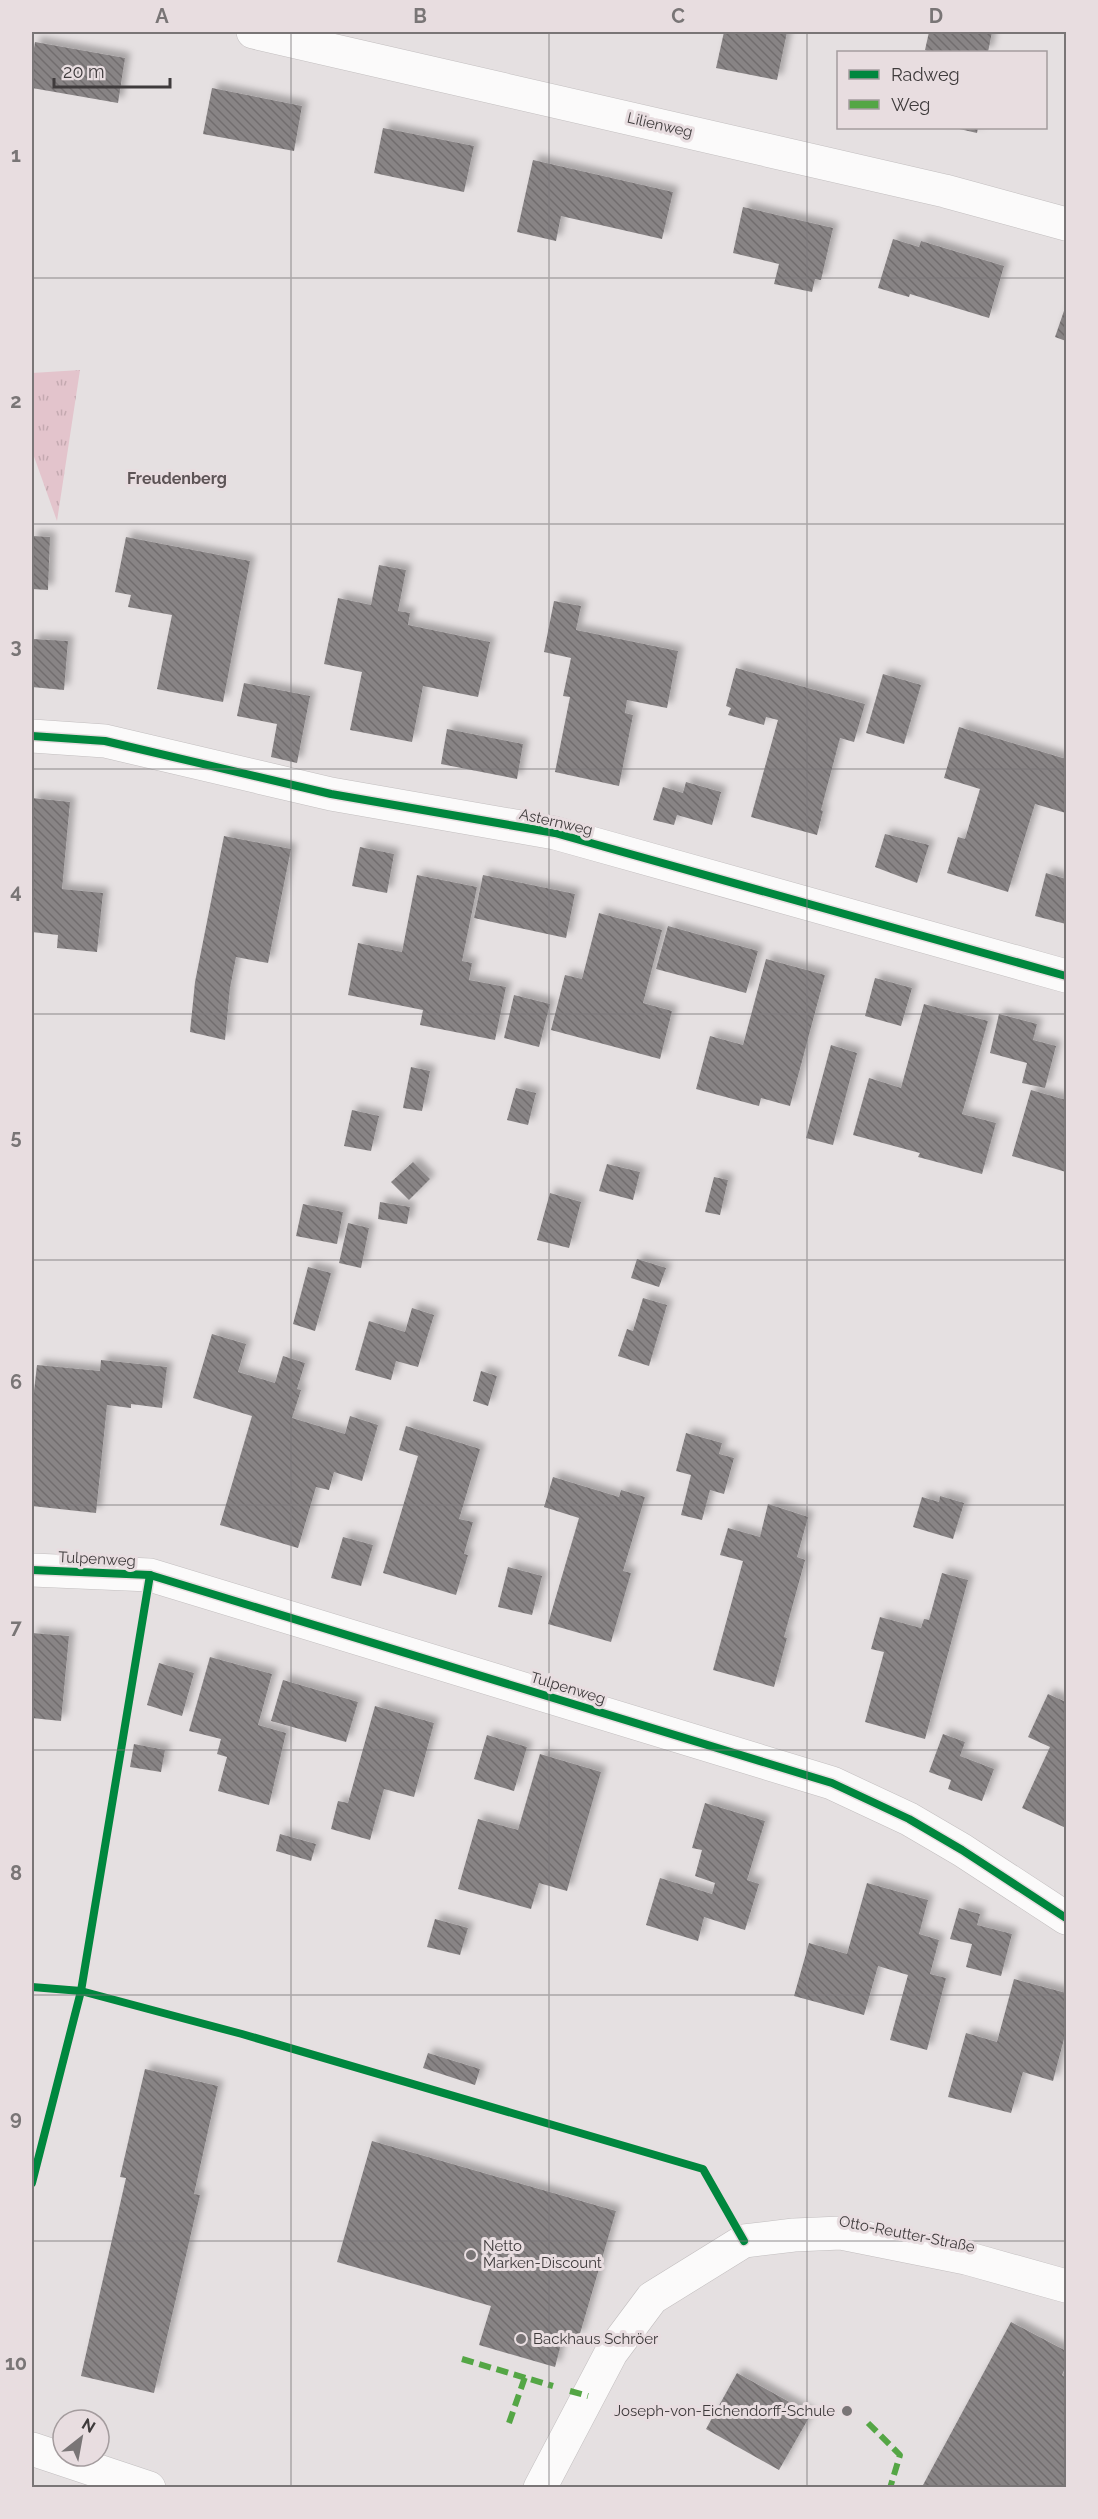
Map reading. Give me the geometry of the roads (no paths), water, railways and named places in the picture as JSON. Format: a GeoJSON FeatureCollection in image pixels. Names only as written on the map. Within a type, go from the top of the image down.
{"type":"FeatureCollection","features":[{"type":"Feature","properties":{"kind":"street","name":"Lilienweg"},"geometry":{"type":"LineString","coordinates":[[253,32],[945,191],[1066,224]]}},
{"type":"Feature","properties":{"kind":"street","name":"Asternweg"},"geometry":{"type":"LineString","coordinates":[[32,735],[105,741],[331,794],[555,833],[1066,976]]}},
{"type":"Feature","properties":{"kind":"street","name":"Tulpenweg"},"geometry":{"type":"LineString","coordinates":[[32,1570],[150,1575],[832,1783],[909,1819],[962,1850],[1066,1918]]}},
{"type":"Feature","properties":{"kind":"street","name":"Otto-Reutter-Straße"},"geometry":{"type":"LineString","coordinates":[[540,2487],[611,2353],[652,2298],[744,2241],[794,2235],[841,2233],[966,2258],[1066,2286]]}},
{"type":"Feature","properties":{"kind":"street"},"geometry":{"type":"LineString","coordinates":[[32,2449],[149,2487]]}},
{"type":"Feature","properties":{"kind":"place","name":"Netto Marken-Discount"},"geometry":{"type":"Point","coordinates":[471,2255]}},
{"type":"Feature","properties":{"kind":"place","name":"Backhaus Schröer"},"geometry":{"type":"Point","coordinates":[521,2339]}},
{"type":"Feature","properties":{"kind":"place","name":"Joseph-von-Eichendorff-Schule"},"geometry":{"type":"Point","coordinates":[847,2411]}},
{"type":"Feature","properties":{"kind":"district","name":"Freudenberg"},"geometry":{"type":"Point","coordinates":[177,478]}}]}
